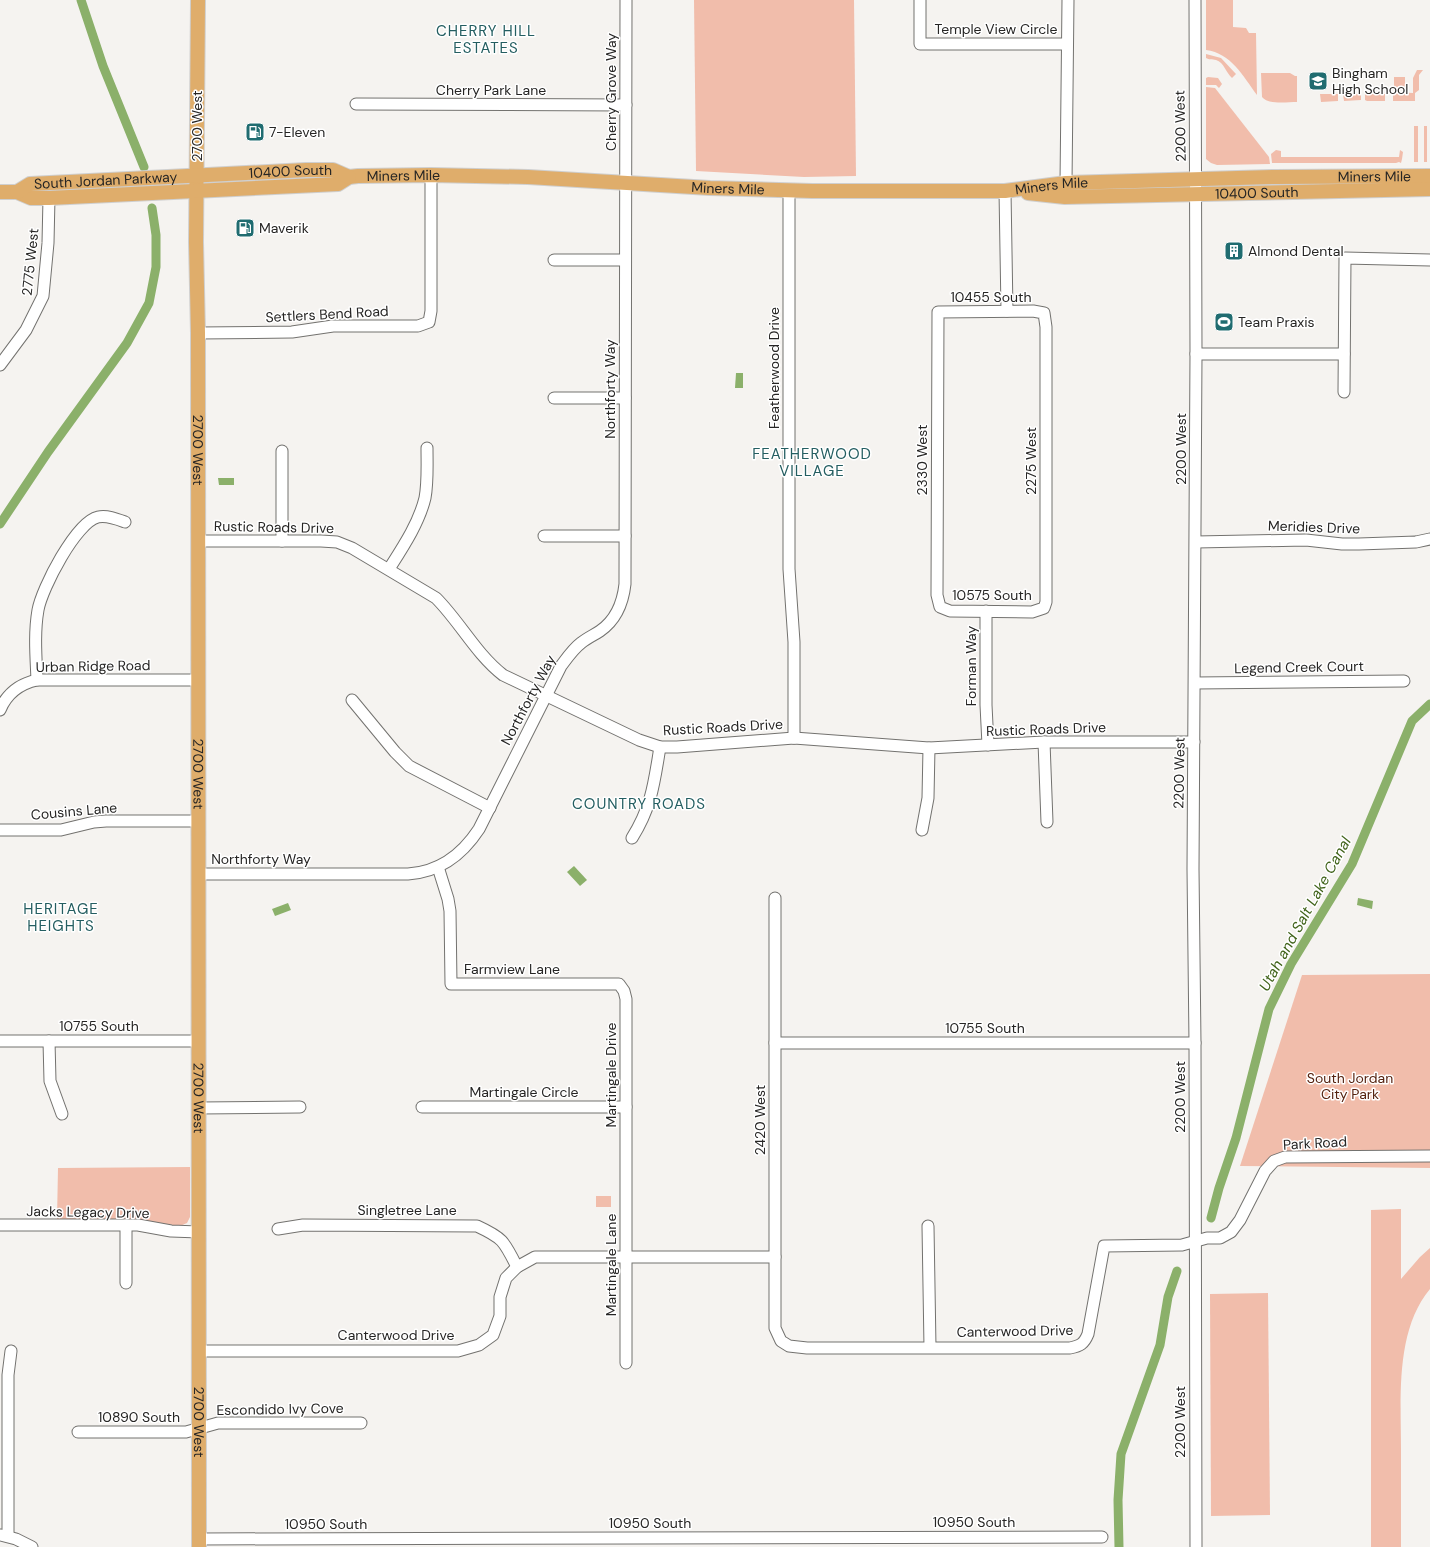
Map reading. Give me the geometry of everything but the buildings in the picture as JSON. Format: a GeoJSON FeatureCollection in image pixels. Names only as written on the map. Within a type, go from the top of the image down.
{"type":"FeatureCollection","features":[{"type":"Feature","properties":{"kind":"main road","name":"2700 West"},"geometry":{"type":"LineString","coordinates":[[198,0],[199,1543]]}},
{"type":"Feature","properties":{"kind":"main road","name":"10400 South"},"geometry":{"type":"LineString","coordinates":[[197,176],[333,170],[349,177]]}},
{"type":"Feature","properties":{"kind":"main road","name":"South Jordan Parkway"},"geometry":{"type":"LineString","coordinates":[[17,192],[30,184],[197,176]]}},
{"type":"Feature","properties":{"kind":"main road","name":"Miners Mile"},"geometry":{"type":"LineString","coordinates":[[1296,177],[1430,176]]}},
{"type":"Feature","properties":{"kind":"main road","name":"10400 South"},"geometry":{"type":"LineString","coordinates":[[197,191],[338,184],[349,177]]}},
{"type":"Feature","properties":{"kind":"main road","name":"Miners Mile"},"geometry":{"type":"LineString","coordinates":[[349,177],[528,177],[789,190],[1005,191],[1066,183],[1106,182]]}},
{"type":"Feature","properties":{"kind":"main road","name":"10400 South"},"geometry":{"type":"LineString","coordinates":[[1106,182],[1296,177]]}},
{"type":"Feature","properties":{"kind":"main road","name":"10400 South"},"geometry":{"type":"LineString","coordinates":[[1005,191],[1066,197],[1409,189]]}},
{"type":"Feature","properties":{"kind":"main road","name":"Miners Mile"},"geometry":{"type":"LineString","coordinates":[[1409,189],[1430,189]]}},
{"type":"Feature","properties":{"kind":"main road","name":"South Jordan Parkway"},"geometry":{"type":"LineString","coordinates":[[0,192],[17,192],[31,198],[49,198],[197,191]]}},
{"type":"Feature","properties":{"kind":"street","name":"Cherry Grove Way"},"geometry":{"type":"LineString","coordinates":[[626,0],[626,183]]}},
{"type":"Feature","properties":{"kind":"street","name":"Temple View Circle"},"geometry":{"type":"LineString","coordinates":[[920,0],[920,44],[1067,44]]}},
{"type":"Feature","properties":{"kind":"street"},"geometry":{"type":"LineString","coordinates":[[1066,183],[1068,0]]}},
{"type":"Feature","properties":{"kind":"street","name":"2200 West"},"geometry":{"type":"LineString","coordinates":[[1195,0],[1196,542],[1193,869],[1195,1043],[1196,1547]]}},
{"type":"Feature","properties":{"kind":"street","name":"Cherry Park Lane"},"geometry":{"type":"LineString","coordinates":[[356,104],[626,105]]}},
{"type":"Feature","properties":{"kind":"street","name":"Settlers Bend Road"},"geometry":{"type":"LineString","coordinates":[[198,333],[292,332],[333,326],[418,326],[430,322],[430,176]]}},
{"type":"Feature","properties":{"kind":"street","name":"Northforty Way"},"geometry":{"type":"LineString","coordinates":[[199,874],[408,874],[428,871],[438,867],[461,852],[471,842],[490,808],[561,666],[570,653],[582,642],[601,630],[618,610],[623,597],[625,584],[626,183]]}},
{"type":"Feature","properties":{"kind":"street","name":"Featherwood Drive"},"geometry":{"type":"LineString","coordinates":[[789,190],[790,569],[794,642],[794,738]]}},
{"type":"Feature","properties":{"kind":"street"},"geometry":{"type":"LineString","coordinates":[[1005,191],[1007,311]]}},
{"type":"Feature","properties":{"kind":"street","name":"2775 West"},"geometry":{"type":"LineString","coordinates":[[0,365],[26,330],[43,296],[48,243],[49,198]]}},
{"type":"Feature","properties":{"kind":"street"},"geometry":{"type":"LineString","coordinates":[[1344,392],[1345,258],[1430,260]]}},
{"type":"Feature","properties":{"kind":"street"},"geometry":{"type":"LineString","coordinates":[[554,260],[625,260]]}},
{"type":"Feature","properties":{"kind":"street","name":"10455 South"},"geometry":{"type":"LineString","coordinates":[[938,312],[1033,311],[1044,313]]}},
{"type":"Feature","properties":{"kind":"street","name":"2330 West"},"geometry":{"type":"LineString","coordinates":[[938,312],[937,595],[940,607]]}},
{"type":"Feature","properties":{"kind":"street","name":"2275 West"},"geometry":{"type":"LineString","coordinates":[[1044,313],[1046,327],[1046,596],[1044,608]]}},
{"type":"Feature","properties":{"kind":"street"},"geometry":{"type":"LineString","coordinates":[[1196,354],[1344,354]]}},
{"type":"Feature","properties":{"kind":"street"},"geometry":{"type":"LineString","coordinates":[[554,398],[625,398]]}},
{"type":"Feature","properties":{"kind":"street"},"geometry":{"type":"LineString","coordinates":[[389,569],[414,525],[425,498],[427,483],[427,448]]}},
{"type":"Feature","properties":{"kind":"street"},"geometry":{"type":"LineString","coordinates":[[282,451],[282,541]]}},
{"type":"Feature","properties":{"kind":"street"},"geometry":{"type":"LineString","coordinates":[[37,680],[37,619],[41,598],[50,578],[80,530],[87,523],[98,517],[125,522]]}},
{"type":"Feature","properties":{"kind":"street"},"geometry":{"type":"LineString","coordinates":[[544,536],[625,536]]}},
{"type":"Feature","properties":{"kind":"street","name":"Meridies Drive"},"geometry":{"type":"LineString","coordinates":[[1196,542],[1306,540],[1342,544],[1359,544],[1416,542],[1430,539]]}},
{"type":"Feature","properties":{"kind":"street","name":"Rustic Roads Drive"},"geometry":{"type":"LineString","coordinates":[[198,541],[329,541],[337,542],[352,548],[436,598],[445,606],[491,664],[500,673],[546,697],[639,740],[660,747],[794,738],[929,748],[1044,742],[1194,742]]}},
{"type":"Feature","properties":{"kind":"street","name":"10575 South"},"geometry":{"type":"LineString","coordinates":[[940,607],[950,611],[1032,612],[1044,608]]}},
{"type":"Feature","properties":{"kind":"street","name":"Forman Way"},"geometry":{"type":"LineString","coordinates":[[986,611],[986,705],[988,745]]}},
{"type":"Feature","properties":{"kind":"street","name":"Urban Ridge Road"},"geometry":{"type":"LineString","coordinates":[[0,710],[6,698],[13,691],[24,684],[37,680],[198,680]]}},
{"type":"Feature","properties":{"kind":"street","name":"Legend Creek Court"},"geometry":{"type":"LineString","coordinates":[[1194,683],[1404,681]]}},
{"type":"Feature","properties":{"kind":"street"},"geometry":{"type":"LineString","coordinates":[[352,700],[395,752],[409,766],[490,808]]}},
{"type":"Feature","properties":{"kind":"street"},"geometry":{"type":"LineString","coordinates":[[1044,742],[1047,822]]}},
{"type":"Feature","properties":{"kind":"street"},"geometry":{"type":"LineString","coordinates":[[632,838],[641,824],[650,802],[660,747]]}},
{"type":"Feature","properties":{"kind":"street"},"geometry":{"type":"LineString","coordinates":[[922,830],[928,798],[929,748]]}},
{"type":"Feature","properties":{"kind":"street","name":"Cousins Lane"},"geometry":{"type":"LineString","coordinates":[[0,830],[61,830],[94,822],[106,821],[199,821]]}},
{"type":"Feature","properties":{"kind":"street","name":"Farmview Lane"},"geometry":{"type":"LineString","coordinates":[[438,867],[450,910],[451,984],[619,984]]}},
{"type":"Feature","properties":{"kind":"street","name":"2420 West"},"geometry":{"type":"LineString","coordinates":[[775,898],[775,1328],[780,1341]]}},
{"type":"Feature","properties":{"kind":"street","name":"Martingale Drive"},"geometry":{"type":"LineString","coordinates":[[619,984],[624,991],[626,999],[626,1168]]}},
{"type":"Feature","properties":{"kind":"street","name":"10755 South"},"geometry":{"type":"LineString","coordinates":[[0,1041],[199,1041]]}},
{"type":"Feature","properties":{"kind":"street"},"geometry":{"type":"LineString","coordinates":[[49,1041],[50,1081],[62,1114]]}},
{"type":"Feature","properties":{"kind":"street","name":"10755 South"},"geometry":{"type":"LineString","coordinates":[[775,1043],[1195,1043]]}},
{"type":"Feature","properties":{"kind":"street"},"geometry":{"type":"LineString","coordinates":[[199,1108],[300,1107]]}},
{"type":"Feature","properties":{"kind":"street","name":"Martingale Circle"},"geometry":{"type":"LineString","coordinates":[[422,1107],[626,1107]]}},
{"type":"Feature","properties":{"kind":"street","name":"Park Road"},"geometry":{"type":"LineString","coordinates":[[1195,1242],[1207,1238],[1220,1238],[1231,1232],[1240,1220],[1266,1171],[1274,1161],[1285,1157],[1430,1156]]}},
{"type":"Feature","properties":{"kind":"street","name":"Martingale Lane"},"geometry":{"type":"LineString","coordinates":[[626,1168],[626,1363]]}},
{"type":"Feature","properties":{"kind":"street","name":"Jacks Legacy Drive"},"geometry":{"type":"LineString","coordinates":[[0,1225],[126,1225],[148,1226],[171,1231],[199,1232]]}},
{"type":"Feature","properties":{"kind":"street"},"geometry":{"type":"LineString","coordinates":[[126,1225],[126,1283]]}},
{"type":"Feature","properties":{"kind":"street","name":"Singletree Lane"},"geometry":{"type":"LineString","coordinates":[[278,1229],[303,1225],[477,1226],[496,1235],[507,1246],[517,1267]]}},
{"type":"Feature","properties":{"kind":"street"},"geometry":{"type":"LineString","coordinates":[[928,1226],[930,1347]]}},
{"type":"Feature","properties":{"kind":"street","name":"Canterwood Drive"},"geometry":{"type":"LineString","coordinates":[[780,1341],[790,1346],[807,1348],[1070,1348],[1078,1346],[1084,1342],[1088,1334],[1104,1246],[1182,1245],[1195,1242]]}},
{"type":"Feature","properties":{"kind":"street","name":"Canterwood Drive"},"geometry":{"type":"LineString","coordinates":[[199,1351],[458,1351],[479,1345],[493,1335],[500,1316],[500,1297],[506,1278],[517,1267],[535,1257],[775,1257]]}},
{"type":"Feature","properties":{"kind":"street"},"geometry":{"type":"LineString","coordinates":[[11,1351],[4,1436],[4,1535],[32,1547]]}},
{"type":"Feature","properties":{"kind":"street","name":"Escondido Ivy Cove"},"geometry":{"type":"LineString","coordinates":[[199,1428],[218,1423],[361,1423]]}},
{"type":"Feature","properties":{"kind":"street","name":"10890 South"},"geometry":{"type":"LineString","coordinates":[[78,1432],[186,1432],[199,1428]]}},
{"type":"Feature","properties":{"kind":"street","name":"10950 South"},"geometry":{"type":"LineString","coordinates":[[199,1543],[1102,1537]]}},
{"type":"Feature","properties":{"kind":"green space"},"geometry":{"type":"Polygon","coordinates":[[[694,0],[854,0],[856,176],[804,177],[696,171],[694,0]]]}},
{"type":"Feature","properties":{"kind":"green space"},"geometry":{"type":"Polygon","coordinates":[[[1206,0],[1233,0],[1233,27],[1246,28],[1249,33],[1256,33],[1257,95],[1236,66],[1223,56],[1206,50],[1206,0]]]}},
{"type":"Feature","properties":{"kind":"green space"},"geometry":{"type":"Polygon","coordinates":[[[1206,54],[1221,58],[1236,74],[1232,78],[1219,61],[1206,58],[1206,54]]]}},
{"type":"Feature","properties":{"kind":"green space"},"geometry":{"type":"Polygon","coordinates":[[[1417,70],[1423,70],[1419,75],[1419,90],[1415,93],[1415,101],[1393,101],[1393,92],[1413,93],[1413,78],[1417,70]]]}},
{"type":"Feature","properties":{"kind":"green space"},"geometry":{"type":"Polygon","coordinates":[[[1261,73],[1290,73],[1297,76],[1297,102],[1265,100],[1262,97],[1261,73]]]}},
{"type":"Feature","properties":{"kind":"green space"},"geometry":{"type":"Polygon","coordinates":[[[1394,77],[1405,77],[1405,88],[1394,88],[1394,77]]]}},
{"type":"Feature","properties":{"kind":"green space"},"geometry":{"type":"Polygon","coordinates":[[[1206,78],[1218,78],[1222,84],[1219,88],[1216,85],[1206,85],[1206,78]]]}},
{"type":"Feature","properties":{"kind":"green space"},"geometry":{"type":"Polygon","coordinates":[[[1206,87],[1215,88],[1269,157],[1270,164],[1217,165],[1206,159],[1206,87]]]}},
{"type":"Feature","properties":{"kind":"green space"},"geometry":{"type":"Polygon","coordinates":[[[1320,94],[1338,94],[1338,101],[1321,102],[1320,94]]]}},
{"type":"Feature","properties":{"kind":"green space"},"geometry":{"type":"Polygon","coordinates":[[[1343,94],[1361,94],[1361,100],[1344,101],[1343,94]]]}},
{"type":"Feature","properties":{"kind":"green space"},"geometry":{"type":"Polygon","coordinates":[[[1365,94],[1385,94],[1385,101],[1367,101],[1365,100],[1365,94]]]}},
{"type":"Feature","properties":{"kind":"green space"},"geometry":{"type":"Polygon","coordinates":[[[1414,126],[1418,126],[1418,162],[1414,162],[1414,126]]]}},
{"type":"Feature","properties":{"kind":"green space"},"geometry":{"type":"Polygon","coordinates":[[[1424,126],[1427,126],[1427,162],[1424,162],[1424,126]]]}},
{"type":"Feature","properties":{"kind":"green space"},"geometry":{"type":"Polygon","coordinates":[[[1276,150],[1281,151],[1281,157],[1399,157],[1400,150],[1403,152],[1401,163],[1272,163],[1271,154],[1276,150]]]}},
{"type":"Feature","properties":{"kind":"green space","name":"South Jordan City Park"},"geometry":{"type":"Polygon","coordinates":[[[1430,974],[1430,1168],[1240,1166],[1302,975],[1430,974]]]}},
{"type":"Feature","properties":{"kind":"green space"},"geometry":{"type":"Polygon","coordinates":[[[190,1167],[190,1217],[187,1223],[180,1226],[138,1220],[57,1219],[58,1168],[190,1167]]]}},
{"type":"Feature","properties":{"kind":"green space"},"geometry":{"type":"Polygon","coordinates":[[[596,1196],[611,1196],[611,1207],[596,1207],[596,1196]]]}},
{"type":"Feature","properties":{"kind":"green space"},"geometry":{"type":"Polygon","coordinates":[[[1401,1209],[1401,1279],[1430,1248],[1430,1289],[1419,1306],[1411,1325],[1405,1345],[1402,1366],[1401,1547],[1371,1547],[1371,1210],[1401,1209]]]}},
{"type":"Feature","properties":{"kind":"green space"},"geometry":{"type":"Polygon","coordinates":[[[1268,1293],[1270,1515],[1211,1516],[1210,1294],[1268,1293]]]}},
{"type":"Feature","properties":{"kind":"shaded area"},"geometry":{"type":"Polygon","coordinates":[[[736,373],[743,373],[743,388],[735,388],[736,373]]]}},
{"type":"Feature","properties":{"kind":"shaded area"},"geometry":{"type":"Polygon","coordinates":[[[218,478],[234,478],[234,485],[219,485],[218,478]]]}},
{"type":"Feature","properties":{"kind":"shaded area"},"geometry":{"type":"Polygon","coordinates":[[[574,866],[587,880],[580,886],[567,872],[574,866]]]}},
{"type":"Feature","properties":{"kind":"shaded area"},"geometry":{"type":"Polygon","coordinates":[[[1358,898],[1373,901],[1372,909],[1357,905],[1358,898]]]}},
{"type":"Feature","properties":{"kind":"shaded area"},"geometry":{"type":"Polygon","coordinates":[[[288,903],[291,910],[275,916],[272,909],[288,903]]]}},
{"type":"Feature","properties":{"kind":"waterway"},"geometry":{"type":"LineString","coordinates":[[81,0],[103,66],[144,167]]}},
{"type":"Feature","properties":{"kind":"waterway"},"geometry":{"type":"LineString","coordinates":[[0,524],[48,452],[127,343],[149,303],[156,267],[156,235],[152,208]]}},
{"type":"Feature","properties":{"kind":"waterway","name":"Utah and Salt Lake Canal"},"geometry":{"type":"LineString","coordinates":[[1211,1218],[1219,1188],[1236,1138],[1269,1009],[1291,964],[1352,864],[1412,721],[1430,704]]}},
{"type":"Feature","properties":{"kind":"waterway","name":"Utah and Salt Lake Canal"},"geometry":{"type":"LineString","coordinates":[[1119,1547],[1118,1500],[1121,1454],[1160,1345],[1168,1297],[1177,1271]]}},
{"type":"Feature","properties":{"kind":"place","name":"Bingham High School"},"geometry":{"type":"Point","coordinates":[1318,81]}},
{"type":"Feature","properties":{"kind":"place","name":"7-Eleven"},"geometry":{"type":"Point","coordinates":[255,132]}},
{"type":"Feature","properties":{"kind":"place","name":"Maverik"},"geometry":{"type":"Point","coordinates":[245,228]}},
{"type":"Feature","properties":{"kind":"place","name":"Almond Dental"},"geometry":{"type":"Point","coordinates":[1234,251]}},
{"type":"Feature","properties":{"kind":"place","name":"Team Praxis"},"geometry":{"type":"Point","coordinates":[1224,322]}},
{"type":"Feature","properties":{"kind":"district","name":"CHERRY HILL ESTATES"},"geometry":{"type":"Point","coordinates":[486,40]}},
{"type":"Feature","properties":{"kind":"district","name":"FEATHERWOOD VILLAGE"},"geometry":{"type":"Point","coordinates":[812,462]}},
{"type":"Feature","properties":{"kind":"district","name":"COUNTRY ROADS"},"geometry":{"type":"Point","coordinates":[639,804]}},
{"type":"Feature","properties":{"kind":"district","name":"HERITAGE HEIGHTS"},"geometry":{"type":"Point","coordinates":[61,918]}}]}
